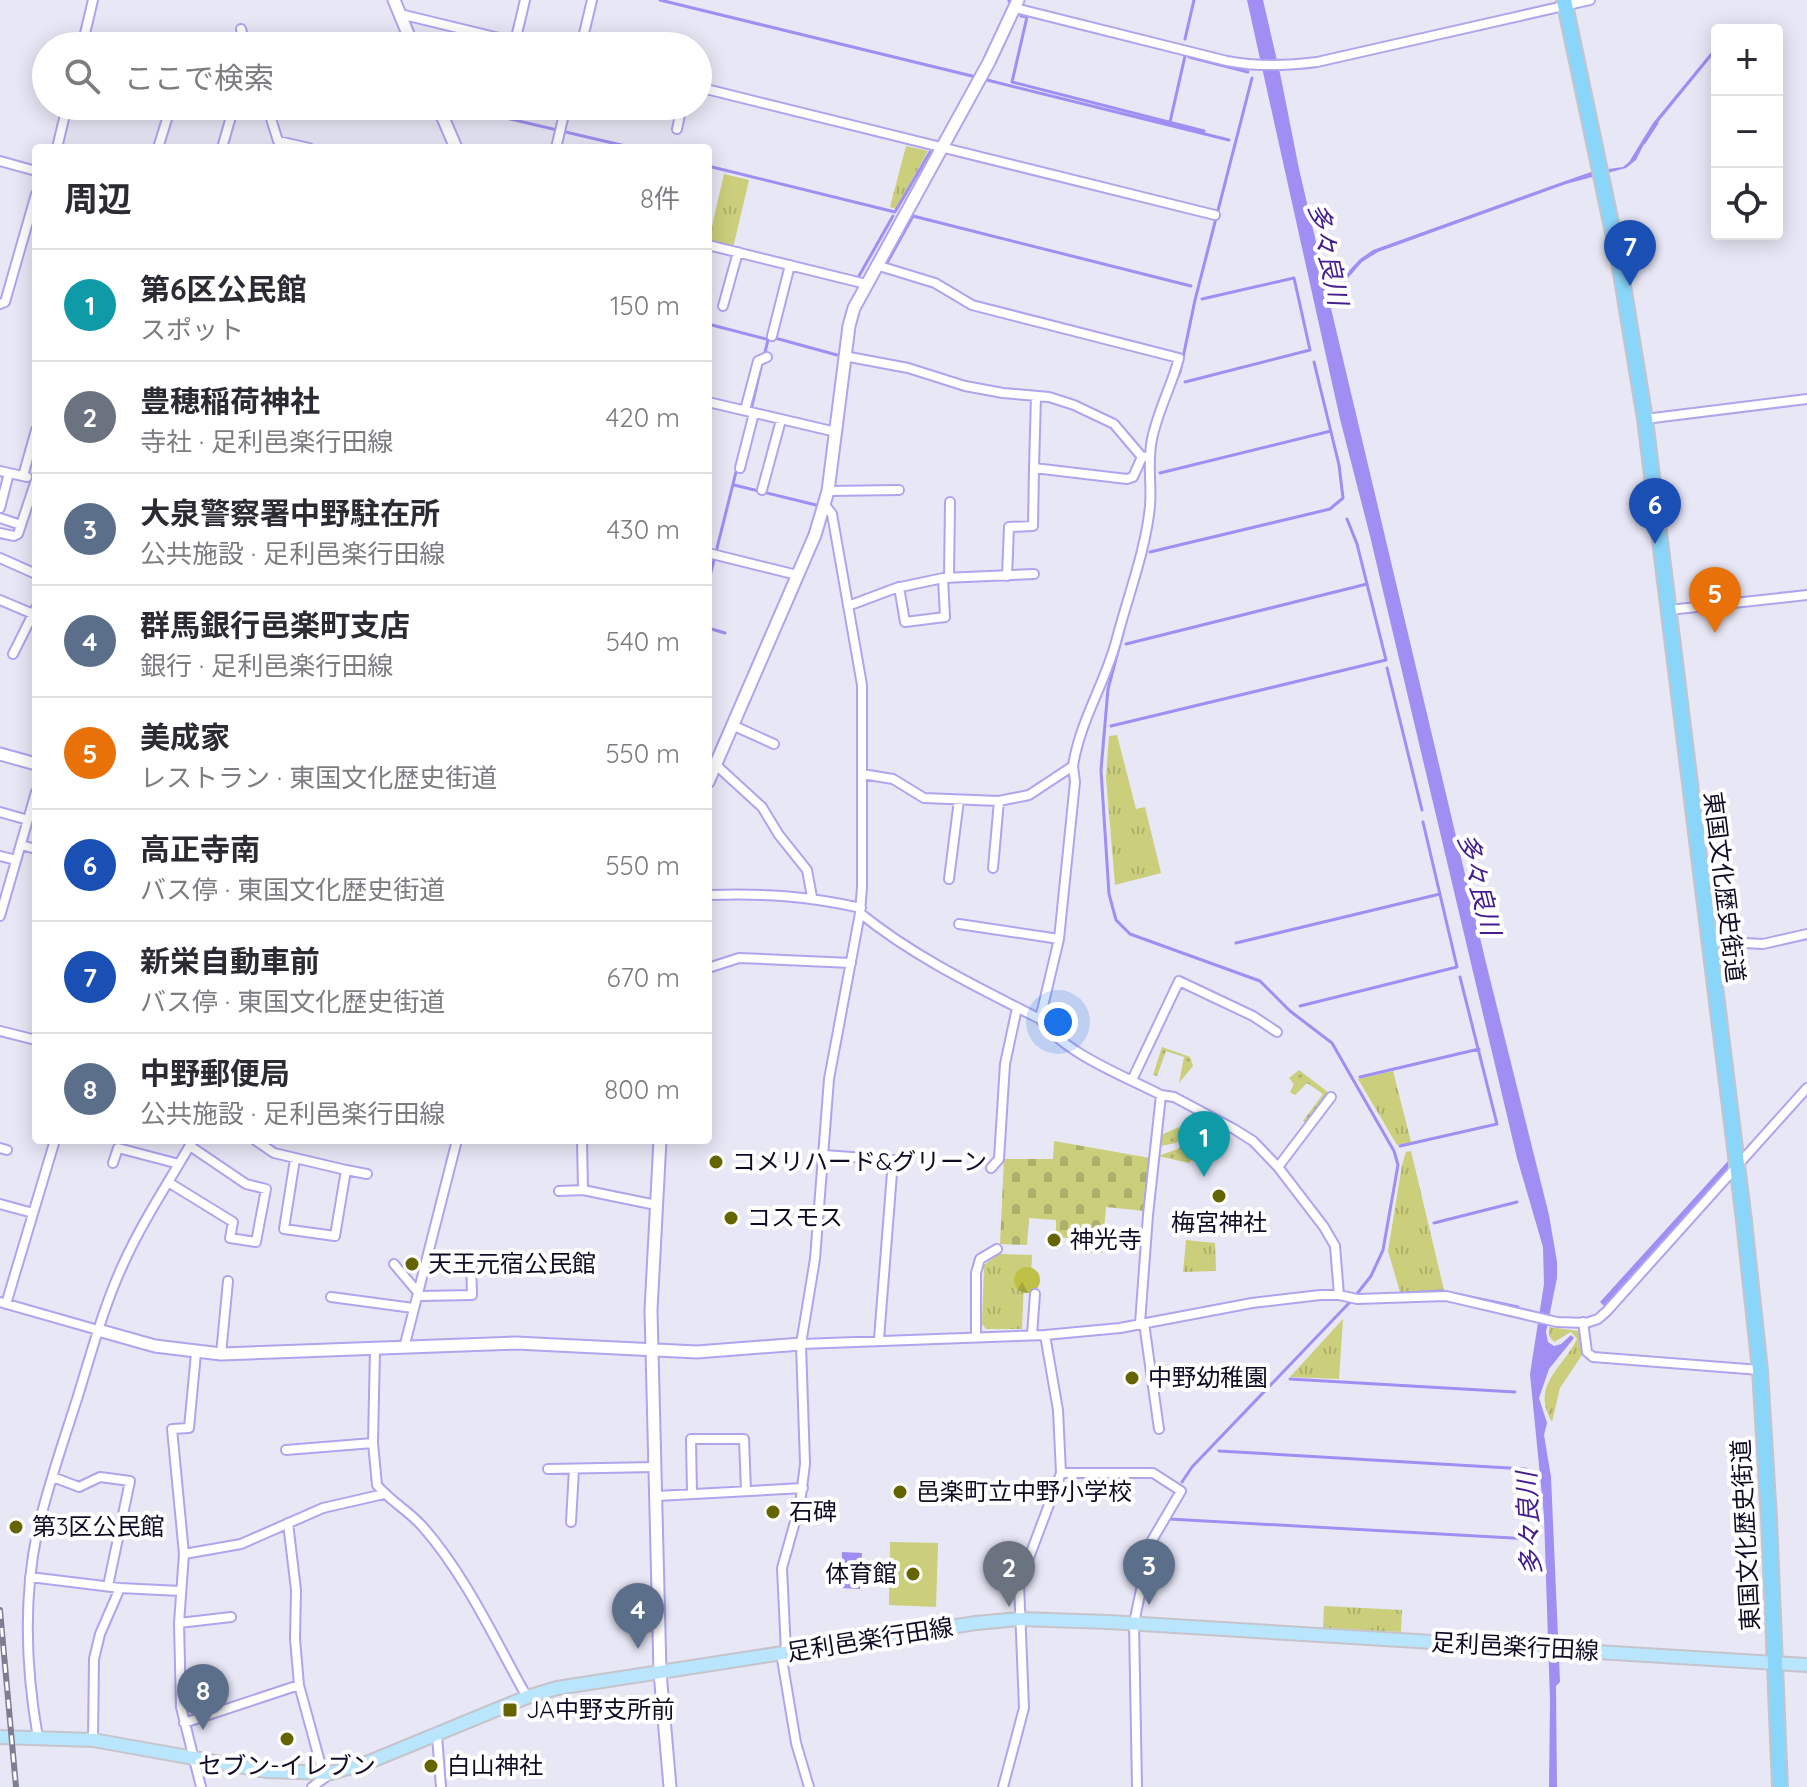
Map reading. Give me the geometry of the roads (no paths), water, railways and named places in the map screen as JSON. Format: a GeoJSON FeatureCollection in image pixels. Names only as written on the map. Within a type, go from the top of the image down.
{"type":"FeatureCollection","features":[{"type":"Feature","properties":{"kind":"highway","name":"東国文化歴史街道"},"geometry":{"type":"LineString","coordinates":[[1564,3],[1623,281],[1645,419],[1737,1168],[1760,1370],[1780,1787]]}},
{"type":"Feature","properties":{"kind":"main road","name":"足利邑楽行田線"},"geometry":{"type":"LineString","coordinates":[[0,1737],[93,1740],[266,1771],[327,1773],[369,1762],[527,1697],[584,1683],[1019,1619],[1134,1623],[1807,1665]]}},
{"type":"Feature","properties":{"kind":"street"},"geometry":{"type":"LineString","coordinates":[[85,32],[93,0]]}},
{"type":"Feature","properties":{"kind":"street"},"geometry":{"type":"LineString","coordinates":[[394,0],[407,32]]}},
{"type":"Feature","properties":{"kind":"street"},"geometry":{"type":"LineString","coordinates":[[517,32],[525,0]]}},
{"type":"Feature","properties":{"kind":"street"},"geometry":{"type":"LineString","coordinates":[[584,32],[592,0]]}},
{"type":"Feature","properties":{"kind":"street"},"geometry":{"type":"LineString","coordinates":[[712,774],[825,505],[849,326],[866,284],[989,62],[1016,4],[1227,61],[1287,66],[1317,62],[1564,3],[1590,0]]}},
{"type":"Feature","properties":{"kind":"street"},"geometry":{"type":"LineString","coordinates":[[400,14],[474,32]]}},
{"type":"Feature","properties":{"kind":"street"},"geometry":{"type":"LineString","coordinates":[[712,90],[1215,215]]}},
{"type":"Feature","properties":{"kind":"street"},"geometry":{"type":"LineString","coordinates":[[58,144],[64,120]]}},
{"type":"Feature","properties":{"kind":"street"},"geometry":{"type":"LineString","coordinates":[[159,144],[167,120]]}},
{"type":"Feature","properties":{"kind":"street"},"geometry":{"type":"LineString","coordinates":[[223,144],[230,120]]}},
{"type":"Feature","properties":{"kind":"street"},"geometry":{"type":"LineString","coordinates":[[271,120],[278,141],[291,144]]}},
{"type":"Feature","properties":{"kind":"street"},"geometry":{"type":"LineString","coordinates":[[444,120],[454,144]]}},
{"type":"Feature","properties":{"kind":"street"},"geometry":{"type":"LineString","coordinates":[[557,144],[563,120]]}},
{"type":"Feature","properties":{"kind":"street"},"geometry":{"type":"LineString","coordinates":[[677,129],[679,120]]}},
{"type":"Feature","properties":{"kind":"street"},"geometry":{"type":"LineString","coordinates":[[0,161],[32,170]]}},
{"type":"Feature","properties":{"kind":"street"},"geometry":{"type":"LineString","coordinates":[[0,304],[5,302],[32,208]]}},
{"type":"Feature","properties":{"kind":"street"},"geometry":{"type":"LineString","coordinates":[[712,246],[866,284]]}},
{"type":"Feature","properties":{"kind":"street"},"geometry":{"type":"LineString","coordinates":[[723,306],[738,252]]}},
{"type":"Feature","properties":{"kind":"street"},"geometry":{"type":"LineString","coordinates":[[772,336],[790,265]]}},
{"type":"Feature","properties":{"kind":"street"},"geometry":{"type":"LineString","coordinates":[[876,265],[935,283],[972,305],[1179,358],[1145,456],[1133,477],[1127,479],[1034,468]]}},
{"type":"Feature","properties":{"kind":"street"},"geometry":{"type":"LineString","coordinates":[[844,356],[908,368],[965,386],[1074,405],[1114,424],[1145,456],[1150,506],[1138,559],[1111,664],[1078,737],[1059,939],[1040,1019]]}},
{"type":"Feature","properties":{"kind":"street"},"geometry":{"type":"LineString","coordinates":[[740,468],[758,361],[767,357]]}},
{"type":"Feature","properties":{"kind":"street"},"geometry":{"type":"LineString","coordinates":[[1007,576],[1009,527],[1033,526],[1036,396]]}},
{"type":"Feature","properties":{"kind":"street"},"geometry":{"type":"LineString","coordinates":[[1645,419],[1807,399]]}},
{"type":"Feature","properties":{"kind":"street"},"geometry":{"type":"LineString","coordinates":[[712,403],[836,432]]}},
{"type":"Feature","properties":{"kind":"street"},"geometry":{"type":"LineString","coordinates":[[762,490],[781,420]]}},
{"type":"Feature","properties":{"kind":"street"},"geometry":{"type":"LineString","coordinates":[[23,476],[32,444]]}},
{"type":"Feature","properties":{"kind":"street"},"geometry":{"type":"LineString","coordinates":[[0,508],[4,472],[32,478]]}},
{"type":"Feature","properties":{"kind":"street"},"geometry":{"type":"LineString","coordinates":[[828,491],[899,490]]}},
{"type":"Feature","properties":{"kind":"street"},"geometry":{"type":"LineString","coordinates":[[0,533],[16,535],[32,491]]}},
{"type":"Feature","properties":{"kind":"street"},"geometry":{"type":"LineString","coordinates":[[899,587],[905,622],[945,617],[950,502]]}},
{"type":"Feature","properties":{"kind":"street"},"geometry":{"type":"LineString","coordinates":[[809,1787],[796,1743],[784,1653],[782,1568],[803,1488],[801,1344],[815,1259],[829,1079],[860,911],[862,774],[862,685],[832,514],[825,505]]}},
{"type":"Feature","properties":{"kind":"street"},"geometry":{"type":"LineString","coordinates":[[0,518],[21,525]]}},
{"type":"Feature","properties":{"kind":"street"},"geometry":{"type":"LineString","coordinates":[[712,554],[797,575]]}},
{"type":"Feature","properties":{"kind":"street"},"geometry":{"type":"LineString","coordinates":[[0,558],[32,572]]}},
{"type":"Feature","properties":{"kind":"street"},"geometry":{"type":"LineString","coordinates":[[848,606],[899,587],[946,578],[1034,574]]}},
{"type":"Feature","properties":{"kind":"street"},"geometry":{"type":"LineString","coordinates":[[1669,610],[1807,595]]}},
{"type":"Feature","properties":{"kind":"street"},"geometry":{"type":"LineString","coordinates":[[0,600],[32,610]]}},
{"type":"Feature","properties":{"kind":"street"},"geometry":{"type":"LineString","coordinates":[[13,654],[32,617]]}},
{"type":"Feature","properties":{"kind":"street"},"geometry":{"type":"LineString","coordinates":[[732,725],[774,744]]}},
{"type":"Feature","properties":{"kind":"street"},"geometry":{"type":"LineString","coordinates":[[0,754],[32,763]]}},
{"type":"Feature","properties":{"kind":"street"},"geometry":{"type":"LineString","coordinates":[[712,760],[762,807],[779,835],[807,870],[812,897]]}},
{"type":"Feature","properties":{"kind":"street"},"geometry":{"type":"LineString","coordinates":[[862,774],[893,779],[924,798],[999,801],[1029,795],[1073,766]]}},
{"type":"Feature","properties":{"kind":"street"},"geometry":{"type":"LineString","coordinates":[[949,879],[959,800]]}},
{"type":"Feature","properties":{"kind":"street"},"geometry":{"type":"LineString","coordinates":[[993,868],[999,801]]}},
{"type":"Feature","properties":{"kind":"street"},"geometry":{"type":"LineString","coordinates":[[0,915],[32,806]]}},
{"type":"Feature","properties":{"kind":"street"},"geometry":{"type":"LineString","coordinates":[[0,812],[28,820]]}},
{"type":"Feature","properties":{"kind":"street"},"geometry":{"type":"LineString","coordinates":[[21,845],[32,848]]}},
{"type":"Feature","properties":{"kind":"street"},"geometry":{"type":"LineString","coordinates":[[0,856],[16,860]]}},
{"type":"Feature","properties":{"kind":"street"},"geometry":{"type":"LineString","coordinates":[[712,895],[763,893],[812,897],[860,911],[885,933],[919,954],[1040,1019],[1048,1030],[1070,1047],[1161,1095],[1174,1097],[1253,1141],[1278,1167],[1335,1246],[1339,1295]]}},
{"type":"Feature","properties":{"kind":"street"},"geometry":{"type":"LineString","coordinates":[[959,924],[1059,939]]}},
{"type":"Feature","properties":{"kind":"street"},"geometry":{"type":"LineString","coordinates":[[1709,941],[1763,944],[1807,934]]}},
{"type":"Feature","properties":{"kind":"street"},"geometry":{"type":"LineString","coordinates":[[712,967],[739,958],[851,963]]}},
{"type":"Feature","properties":{"kind":"street"},"geometry":{"type":"LineString","coordinates":[[1132,1080],[1179,981],[1253,1016],[1277,1032]]}},
{"type":"Feature","properties":{"kind":"street"},"geometry":{"type":"LineString","coordinates":[[991,1168],[999,1159],[1005,1064],[1017,1008]]}},
{"type":"Feature","properties":{"kind":"street"},"geometry":{"type":"LineString","coordinates":[[0,1031],[32,1039]]}},
{"type":"Feature","properties":{"kind":"street"},"geometry":{"type":"LineString","coordinates":[[54,1144],[3,1303],[155,1346],[196,1353],[516,1343],[697,1352],[879,1339],[1045,1335],[1142,1323],[1252,1303],[1339,1295],[1380,1300],[1446,1296],[1557,1322],[1598,1319],[1807,1088]]}},
{"type":"Feature","properties":{"kind":"street"},"geometry":{"type":"LineString","coordinates":[[1159,1429],[1142,1323],[1148,1215],[1161,1095]]}},
{"type":"Feature","properties":{"kind":"street"},"geometry":{"type":"LineString","coordinates":[[1278,1167],[1331,1097]]}},
{"type":"Feature","properties":{"kind":"street"},"geometry":{"type":"LineString","coordinates":[[38,1738],[28,1662],[27,1612],[39,1524],[98,1330],[125,1259],[189,1144]]}},
{"type":"Feature","properties":{"kind":"street"},"geometry":{"type":"LineString","coordinates":[[168,1182],[233,1222],[230,1238],[256,1242],[266,1189],[246,1184],[193,1144]]}},
{"type":"Feature","properties":{"kind":"street"},"geometry":{"type":"LineString","coordinates":[[261,1144],[274,1153],[295,1159],[367,1174]]}},
{"type":"Feature","properties":{"kind":"street"},"geometry":{"type":"LineString","coordinates":[[404,1348],[456,1144]]}},
{"type":"Feature","properties":{"kind":"street"},"geometry":{"type":"LineString","coordinates":[[582,1144],[583,1190]]}},
{"type":"Feature","properties":{"kind":"street"},"geometry":{"type":"LineString","coordinates":[[660,1144],[650,1286],[660,1672],[670,1787]]}},
{"type":"Feature","properties":{"kind":"street"},"geometry":{"type":"LineString","coordinates":[[113,1163],[118,1148],[179,1164]]}},
{"type":"Feature","properties":{"kind":"street"},"geometry":{"type":"LineString","coordinates":[[824,1155],[893,1160],[879,1339]]}},
{"type":"Feature","properties":{"kind":"street"},"geometry":{"type":"LineString","coordinates":[[295,1159],[284,1229],[335,1236],[346,1170]]}},
{"type":"Feature","properties":{"kind":"street"},"geometry":{"type":"LineString","coordinates":[[559,1191],[583,1190],[656,1205]]}},
{"type":"Feature","properties":{"kind":"street"},"geometry":{"type":"LineString","coordinates":[[0,1204],[33,1213]]}},
{"type":"Feature","properties":{"kind":"street"},"geometry":{"type":"LineString","coordinates":[[976,1337],[976,1273],[980,1259],[997,1249]]}},
{"type":"Feature","properties":{"kind":"street"},"geometry":{"type":"LineString","coordinates":[[394,1264],[417,1294],[426,1297],[472,1295],[471,1258]]}},
{"type":"Feature","properties":{"kind":"street"},"geometry":{"type":"LineString","coordinates":[[221,1354],[228,1281]]}},
{"type":"Feature","properties":{"kind":"street"},"geometry":{"type":"LineString","coordinates":[[1032,1335],[1035,1294]]}},
{"type":"Feature","properties":{"kind":"street"},"geometry":{"type":"LineString","coordinates":[[331,1297],[413,1308]]}},
{"type":"Feature","properties":{"kind":"street"},"geometry":{"type":"LineString","coordinates":[[1583,1322],[1587,1352],[1593,1357],[1760,1370]]}},
{"type":"Feature","properties":{"kind":"street"},"geometry":{"type":"LineString","coordinates":[[1003,1787],[1024,1708],[1019,1584],[1061,1473],[1058,1410],[1045,1335]]}},
{"type":"Feature","properties":{"kind":"street"},"geometry":{"type":"LineString","coordinates":[[375,1349],[373,1443],[377,1485],[423,1527],[445,1556],[527,1697]]}},
{"type":"Feature","properties":{"kind":"street"},"geometry":{"type":"LineString","coordinates":[[196,1353],[189,1428],[172,1429],[184,1554],[180,1591],[179,1678],[184,1723],[201,1787]]}},
{"type":"Feature","properties":{"kind":"street"},"geometry":{"type":"LineString","coordinates":[[692,1494],[691,1439],[744,1439],[746,1491]]}},
{"type":"Feature","properties":{"kind":"street"},"geometry":{"type":"LineString","coordinates":[[286,1450],[373,1443]]}},
{"type":"Feature","properties":{"kind":"street"},"geometry":{"type":"LineString","coordinates":[[548,1469],[656,1467]]}},
{"type":"Feature","properties":{"kind":"street"},"geometry":{"type":"LineString","coordinates":[[571,1522],[574,1469]]}},
{"type":"Feature","properties":{"kind":"street"},"geometry":{"type":"LineString","coordinates":[[1061,1473],[1153,1473],[1181,1491],[1151,1542],[1134,1623],[1137,1787]]}},
{"type":"Feature","properties":{"kind":"street"},"geometry":{"type":"LineString","coordinates":[[53,1477],[79,1487],[100,1477],[130,1481],[108,1586]]}},
{"type":"Feature","properties":{"kind":"street"},"geometry":{"type":"LineString","coordinates":[[657,1496],[803,1488]]}},
{"type":"Feature","properties":{"kind":"street"},"geometry":{"type":"LineString","coordinates":[[184,1554],[241,1544],[323,1508],[384,1494]]}},
{"type":"Feature","properties":{"kind":"street"},"geometry":{"type":"LineString","coordinates":[[288,1523],[296,1590],[295,1639],[299,1685],[327,1773],[312,1787]]}},
{"type":"Feature","properties":{"kind":"street"},"geometry":{"type":"LineString","coordinates":[[30,1577],[120,1588],[180,1591]]}},
{"type":"Feature","properties":{"kind":"street"},"geometry":{"type":"LineString","coordinates":[[93,1740],[94,1659],[100,1634],[120,1588]]}},
{"type":"Feature","properties":{"kind":"street"},"geometry":{"type":"LineString","coordinates":[[179,1623],[231,1617]]}},
{"type":"Feature","properties":{"kind":"street"},"geometry":{"type":"LineString","coordinates":[[184,1723],[299,1685]]}},
{"type":"Feature","properties":{"kind":"street"},"geometry":{"type":"LineString","coordinates":[[437,1736],[441,1787]]}},
{"type":"Feature","properties":{"kind":"waterway"},"geometry":{"type":"LineString","coordinates":[[660,0],[972,76]]}},
{"type":"Feature","properties":{"kind":"waterway"},"geometry":{"type":"LineString","coordinates":[[1185,39],[1194,0]]}},
{"type":"Feature","properties":{"kind":"waterway"},"geometry":{"type":"LineString","coordinates":[[1021,16],[1027,17],[1012,82],[1203,133]]}},
{"type":"Feature","properties":{"kind":"waterway"},"geometry":{"type":"LineString","coordinates":[[1170,122],[1185,56]]}},
{"type":"Feature","properties":{"kind":"waterway"},"geometry":{"type":"LineString","coordinates":[[1189,57],[1248,72]]}},
{"type":"Feature","properties":{"kind":"waterway"},"geometry":{"type":"LineString","coordinates":[[1171,391],[1180,372],[1195,300],[1252,78]]}},
{"type":"Feature","properties":{"kind":"waterway"},"geometry":{"type":"LineString","coordinates":[[987,80],[1229,140]]}},
{"type":"Feature","properties":{"kind":"waterway"},"geometry":{"type":"LineString","coordinates":[[514,120],[617,144]]}},
{"type":"Feature","properties":{"kind":"waterway"},"geometry":{"type":"LineString","coordinates":[[1644,143],[1657,123]]}},
{"type":"Feature","properties":{"kind":"waterway"},"geometry":{"type":"LineString","coordinates":[[712,167],[895,212],[930,152]]}},
{"type":"Feature","properties":{"kind":"waterway"},"geometry":{"type":"LineString","coordinates":[[859,276],[893,216]]}},
{"type":"Feature","properties":{"kind":"waterway"},"geometry":{"type":"LineString","coordinates":[[887,263],[913,216],[1191,286]]}},
{"type":"Feature","properties":{"kind":"waterway"},"geometry":{"type":"LineString","coordinates":[[1185,382],[1310,350],[1294,278],[1202,299]]}},
{"type":"Feature","properties":{"kind":"waterway"},"geometry":{"type":"LineString","coordinates":[[712,325],[766,339]]}},
{"type":"Feature","properties":{"kind":"waterway"},"geometry":{"type":"LineString","coordinates":[[764,356],[768,340],[775,338],[837,355]]}},
{"type":"Feature","properties":{"kind":"waterway"},"geometry":{"type":"LineString","coordinates":[[1150,552],[1330,509],[1343,498],[1339,465],[1314,362]]}},
{"type":"Feature","properties":{"kind":"waterway"},"geometry":{"type":"LineString","coordinates":[[751,410],[762,363]]}},
{"type":"Feature","properties":{"kind":"waterway"},"geometry":{"type":"LineString","coordinates":[[1160,473],[1331,431]]}},
{"type":"Feature","properties":{"kind":"waterway"},"geometry":{"type":"LineString","coordinates":[[712,568],[737,468]]}},
{"type":"Feature","properties":{"kind":"waterway"},"geometry":{"type":"LineString","coordinates":[[734,485],[816,505]]}},
{"type":"Feature","properties":{"kind":"waterway"},"geometry":{"type":"LineString","coordinates":[[1111,726],[1386,660],[1357,544],[1347,519]]}},
{"type":"Feature","properties":{"kind":"waterway"},"geometry":{"type":"LineString","coordinates":[[1126,644],[1367,584]]}},
{"type":"Feature","properties":{"kind":"waterway"},"geometry":{"type":"LineString","coordinates":[[1126,621],[1108,689],[1101,770],[1109,894],[1116,920],[1130,934],[1260,981],[1290,1011],[1332,1043],[1394,1151],[1398,1165],[1383,1250],[1371,1276],[1356,1295]]}},
{"type":"Feature","properties":{"kind":"waterway"},"geometry":{"type":"LineString","coordinates":[[712,629],[725,633]]}},
{"type":"Feature","properties":{"kind":"waterway"},"geometry":{"type":"LineString","coordinates":[[1387,668],[1422,810]]}},
{"type":"Feature","properties":{"kind":"waterway"},"geometry":{"type":"LineString","coordinates":[[1300,1006],[1457,967],[1423,822]]}},
{"type":"Feature","properties":{"kind":"waterway"},"geometry":{"type":"LineString","coordinates":[[1236,943],[1440,894]]}},
{"type":"Feature","properties":{"kind":"waterway"},"geometry":{"type":"LineString","coordinates":[[1400,1146],[1497,1124],[1460,977]]}},
{"type":"Feature","properties":{"kind":"waterway"},"geometry":{"type":"LineString","coordinates":[[1360,1077],[1479,1049]]}},
{"type":"Feature","properties":{"kind":"waterway"},"geometry":{"type":"LineString","coordinates":[[1434,1223],[1517,1202]]}},
{"type":"Feature","properties":{"kind":"waterway"},"geometry":{"type":"LineString","coordinates":[[1408,1293],[1442,1291],[1518,1307]]}},
{"type":"Feature","properties":{"kind":"waterway"},"geometry":{"type":"LineString","coordinates":[[1182,1482],[1192,1467],[1351,1301]]}},
{"type":"Feature","properties":{"kind":"waterway"},"geometry":{"type":"LineString","coordinates":[[1290,1379],[1515,1392]]}},
{"type":"Feature","properties":{"kind":"waterway","name":"多々良川"},"geometry":{"type":"LineString","coordinates":[[1219,1451],[1526,1469]]}},
{"type":"Feature","properties":{"kind":"waterway","name":"多々良川"},"geometry":{"type":"LineString","coordinates":[[1169,1519],[1531,1539]]}},
{"type":"Feature","properties":{"kind":"railway"},"geometry":{"type":"LineString","coordinates":[[0,1610],[16,1787]]}},
{"type":"Feature","properties":{"kind":"place","name":"新栄自動車前"},"geometry":{"type":"Point","coordinates":[1630,286]}},
{"type":"Feature","properties":{"kind":"place","name":"高正寺南"},"geometry":{"type":"Point","coordinates":[1655,544]}},
{"type":"Feature","properties":{"kind":"place","name":"美成家"},"geometry":{"type":"Point","coordinates":[1715,633]}},
{"type":"Feature","properties":{"kind":"place","name":"コメリハード&グリーン"},"geometry":{"type":"Point","coordinates":[716,1162]}},
{"type":"Feature","properties":{"kind":"place","name":"第6区公民館"},"geometry":{"type":"Point","coordinates":[1204,1177]}},
{"type":"Feature","properties":{"kind":"place","name":"梅宮神社"},"geometry":{"type":"Point","coordinates":[1219,1196]}},
{"type":"Feature","properties":{"kind":"place","name":"コスモス"},"geometry":{"type":"Point","coordinates":[731,1218]}},
{"type":"Feature","properties":{"kind":"place","name":"神光寺"},"geometry":{"type":"Point","coordinates":[1054,1240]}},
{"type":"Feature","properties":{"kind":"place","name":"天王元宿公民館"},"geometry":{"type":"Point","coordinates":[412,1264]}},
{"type":"Feature","properties":{"kind":"place","name":"中野幼稚園"},"geometry":{"type":"Point","coordinates":[1132,1378]}},
{"type":"Feature","properties":{"kind":"place","name":"邑楽町立中野小学校"},"geometry":{"type":"Point","coordinates":[900,1492]}},
{"type":"Feature","properties":{"kind":"place","name":"石碑"},"geometry":{"type":"Point","coordinates":[773,1512]}},
{"type":"Feature","properties":{"kind":"place","name":"第3区公民館"},"geometry":{"type":"Point","coordinates":[16,1527]}},
{"type":"Feature","properties":{"kind":"place","name":"体育館"},"geometry":{"type":"Point","coordinates":[913,1574]}},
{"type":"Feature","properties":{"kind":"place","name":"大泉警察署中野駐在所"},"geometry":{"type":"Point","coordinates":[1149,1605]}},
{"type":"Feature","properties":{"kind":"place","name":"豊穂稲荷神社"},"geometry":{"type":"Point","coordinates":[1009,1607]}},
{"type":"Feature","properties":{"kind":"place","name":"群馬銀行邑楽町支店"},"geometry":{"type":"Point","coordinates":[638,1649]}},
{"type":"Feature","properties":{"kind":"place","name":"JA中野支所前"},"geometry":{"type":"Point","coordinates":[510,1710]}},
{"type":"Feature","properties":{"kind":"place","name":"中野郵便局"},"geometry":{"type":"Point","coordinates":[203,1730]}},
{"type":"Feature","properties":{"kind":"place","name":"セブン-イレブン"},"geometry":{"type":"Point","coordinates":[287,1739]}},
{"type":"Feature","properties":{"kind":"place","name":"白山神社"},"geometry":{"type":"Point","coordinates":[431,1766]}}]}
